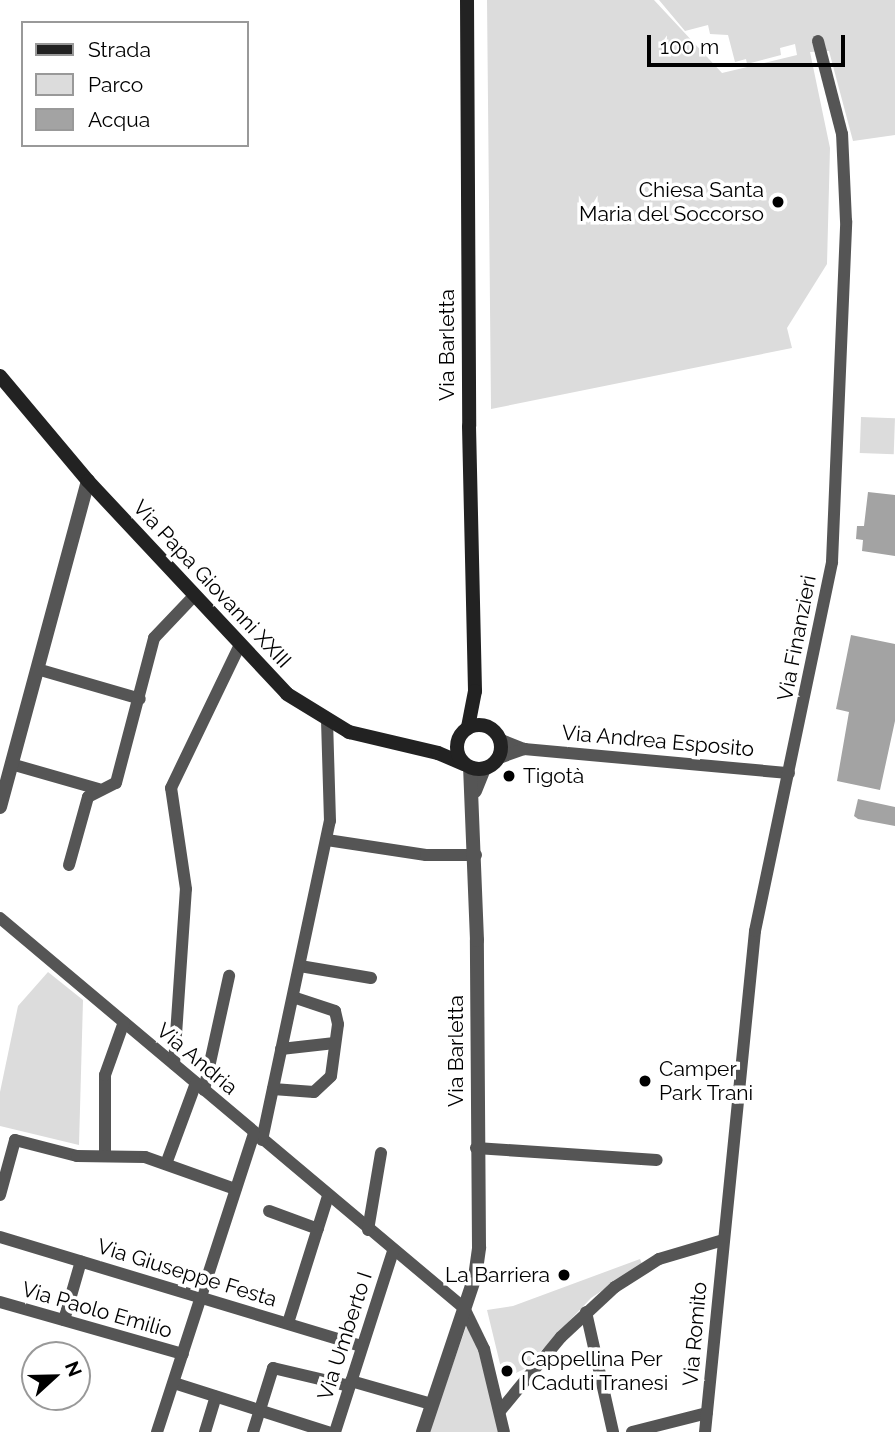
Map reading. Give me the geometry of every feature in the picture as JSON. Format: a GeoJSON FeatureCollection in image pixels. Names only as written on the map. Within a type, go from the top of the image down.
{"type":"FeatureCollection","features":[{"type":"Feature","properties":{"kind":"main road","name":"Via Barletta"},"geometry":{"type":"LineString","coordinates":[[467,0],[468,426],[475,691],[468,728],[457,745],[473,767]]}},
{"type":"Feature","properties":{"kind":"main road","name":"Via Papa Giovanni XXIII"},"geometry":{"type":"LineString","coordinates":[[0,376],[88,481],[239,647],[287,694],[327,720],[367,739],[438,753],[473,767]]}},
{"type":"Feature","properties":{"kind":"main road","name":"Via Barletta"},"geometry":{"type":"LineString","coordinates":[[475,691],[486,726],[499,739]]}},
{"type":"Feature","properties":{"kind":"main road"},"geometry":{"type":"LineString","coordinates":[[468,728],[486,726]]}},
{"type":"Feature","properties":{"kind":"main road"},"geometry":{"type":"LineString","coordinates":[[473,767],[499,758],[499,739]]}},
{"type":"Feature","properties":{"kind":"main road"},"geometry":{"type":"LineString","coordinates":[[438,753],[457,745]]}},
{"type":"Feature","properties":{"kind":"street","name":"Via Finanzieri"},"geometry":{"type":"LineString","coordinates":[[723,1240],[755,931],[831,572],[846,221],[842,134],[818,41]]}},
{"type":"Feature","properties":{"kind":"street"},"geometry":{"type":"LineString","coordinates":[[0,807],[88,481]]}},
{"type":"Feature","properties":{"kind":"street"},"geometry":{"type":"LineString","coordinates":[[69,865],[88,797],[98,789],[116,783],[155,638],[193,597]]}},
{"type":"Feature","properties":{"kind":"street"},"geometry":{"type":"LineString","coordinates":[[174,1064],[186,889],[171,788],[239,647]]}},
{"type":"Feature","properties":{"kind":"street"},"geometry":{"type":"LineString","coordinates":[[37,669],[140,699]]}},
{"type":"Feature","properties":{"kind":"street"},"geometry":{"type":"LineString","coordinates":[[157,1432],[235,1189],[258,1136],[273,1089],[327,840],[331,811],[327,720]]}},
{"type":"Feature","properties":{"kind":"street","name":"Via Andrea Esposito"},"geometry":{"type":"LineString","coordinates":[[499,739],[524,749],[789,773]]}},
{"type":"Feature","properties":{"kind":"street","name":"Via Andrea Esposito"},"geometry":{"type":"LineString","coordinates":[[499,758],[524,749]]}},
{"type":"Feature","properties":{"kind":"street"},"geometry":{"type":"LineString","coordinates":[[11,764],[98,789]]}},
{"type":"Feature","properties":{"kind":"street","name":"Via Barletta"},"geometry":{"type":"LineString","coordinates":[[423,1432],[464,1308],[479,1247],[473,767]]}},
{"type":"Feature","properties":{"kind":"street"},"geometry":{"type":"LineString","coordinates":[[327,840],[426,855],[476,855]]}},
{"type":"Feature","properties":{"kind":"street","name":"Via Andria"},"geometry":{"type":"LineString","coordinates":[[0,918],[464,1308]]}},
{"type":"Feature","properties":{"kind":"street"},"geometry":{"type":"LineString","coordinates":[[300,966],[370,978]]}},
{"type":"Feature","properties":{"kind":"street"},"geometry":{"type":"LineString","coordinates":[[166,1164],[200,1086],[229,976]]}},
{"type":"Feature","properties":{"kind":"street"},"geometry":{"type":"LineString","coordinates":[[273,1089],[301,1093],[321,1089],[329,1080],[335,1043],[335,1011],[293,997]]}},
{"type":"Feature","properties":{"kind":"street"},"geometry":{"type":"LineString","coordinates":[[105,1156],[105,1075],[124,1022]]}},
{"type":"Feature","properties":{"kind":"street"},"geometry":{"type":"LineString","coordinates":[[281,1049],[335,1043]]}},
{"type":"Feature","properties":{"kind":"street"},"geometry":{"type":"LineString","coordinates":[[0,1195],[15,1140],[77,1156],[136,1155],[235,1189]]}},
{"type":"Feature","properties":{"kind":"street"},"geometry":{"type":"LineString","coordinates":[[476,1148],[657,1160]]}},
{"type":"Feature","properties":{"kind":"street"},"geometry":{"type":"LineString","coordinates":[[368,1230],[381,1153]]}},
{"type":"Feature","properties":{"kind":"street"},"geometry":{"type":"LineString","coordinates":[[288,1323],[328,1196]]}},
{"type":"Feature","properties":{"kind":"street"},"geometry":{"type":"LineString","coordinates":[[269,1212],[318,1229]]}},
{"type":"Feature","properties":{"kind":"street","name":"Via Giuseppe Festa"},"geometry":{"type":"LineString","coordinates":[[0,1237],[362,1346]]}},
{"type":"Feature","properties":{"kind":"street"},"geometry":{"type":"LineString","coordinates":[[500,1411],[586,1312],[649,1264],[723,1240]]}},
{"type":"Feature","properties":{"kind":"street","name":"Via Romito"},"geometry":{"type":"LineString","coordinates":[[705,1432],[723,1240]]}},
{"type":"Feature","properties":{"kind":"street","name":"Via Umberto I"},"geometry":{"type":"LineString","coordinates":[[334,1432],[393,1251]]}},
{"type":"Feature","properties":{"kind":"street"},"geometry":{"type":"LineString","coordinates":[[64,1320],[81,1261]]}},
{"type":"Feature","properties":{"kind":"street","name":"Via Paolo Emilio"},"geometry":{"type":"LineString","coordinates":[[0,1302],[183,1354]]}},
{"type":"Feature","properties":{"kind":"street"},"geometry":{"type":"LineString","coordinates":[[464,1308],[482,1341],[504,1432]]}},
{"type":"Feature","properties":{"kind":"street"},"geometry":{"type":"LineString","coordinates":[[586,1312],[613,1432]]}},
{"type":"Feature","properties":{"kind":"street"},"geometry":{"type":"LineString","coordinates":[[253,1432],[273,1368],[350,1383],[431,1404]]}},
{"type":"Feature","properties":{"kind":"street"},"geometry":{"type":"LineString","coordinates":[[174,1383],[328,1432]]}},
{"type":"Feature","properties":{"kind":"street"},"geometry":{"type":"LineString","coordinates":[[205,1432],[216,1397]]}},
{"type":"Feature","properties":{"kind":"street"},"geometry":{"type":"LineString","coordinates":[[632,1432],[707,1413]]}},
{"type":"Feature","properties":{"kind":"green space"},"geometry":{"type":"Polygon","coordinates":[[[487,0],[654,0],[722,73],[797,55],[795,44],[780,48],[781,55],[747,64],[746,59],[735,62],[728,35],[710,34],[708,25],[685,31],[659,0],[895,0],[895,135],[853,141],[829,51],[810,52],[830,148],[827,264],[787,328],[792,348],[491,409],[487,0]]]}},
{"type":"Feature","properties":{"kind":"green space"},"geometry":{"type":"Polygon","coordinates":[[[861,417],[895,418],[894,454],[860,453],[861,417]]]}},
{"type":"Feature","properties":{"kind":"green space"},"geometry":{"type":"Polygon","coordinates":[[[48,972],[83,1000],[79,1145],[0,1126],[0,1092],[18,1006],[48,972]]]}},
{"type":"Feature","properties":{"kind":"green space"},"geometry":{"type":"Polygon","coordinates":[[[640,1259],[642,1264],[591,1298],[524,1369],[514,1374],[511,1365],[501,1368],[487,1310],[513,1306],[640,1259]]]}},
{"type":"Feature","properties":{"kind":"green space"},"geometry":{"type":"Polygon","coordinates":[[[466,1327],[474,1333],[499,1432],[429,1432],[466,1327]]]}},
{"type":"Feature","properties":{"kind":"water"},"geometry":{"type":"Polygon","coordinates":[[[868,492],[895,495],[895,556],[862,551],[863,540],[856,539],[857,526],[864,526],[868,492]]]}},
{"type":"Feature","properties":{"kind":"water"},"geometry":{"type":"Polygon","coordinates":[[[851,635],[895,644],[895,721],[880,790],[837,781],[849,712],[836,709],[851,635]]]}},
{"type":"Feature","properties":{"kind":"water"},"geometry":{"type":"Polygon","coordinates":[[[858,799],[895,807],[895,826],[858,819],[854,816],[858,799]]]}},
{"type":"Feature","properties":{"kind":"place","name":"Chiesa Santa Maria del Soccorso"},"geometry":{"type":"Point","coordinates":[778,202]}},
{"type":"Feature","properties":{"kind":"place","name":"Tigotà"},"geometry":{"type":"Point","coordinates":[509,776]}},
{"type":"Feature","properties":{"kind":"place","name":"Camper Park Trani"},"geometry":{"type":"Point","coordinates":[645,1081]}},
{"type":"Feature","properties":{"kind":"place","name":"La Barriera"},"geometry":{"type":"Point","coordinates":[564,1275]}},
{"type":"Feature","properties":{"kind":"place","name":"Cappellina Per I Caduti Tranesi"},"geometry":{"type":"Point","coordinates":[507,1371]}}]}
